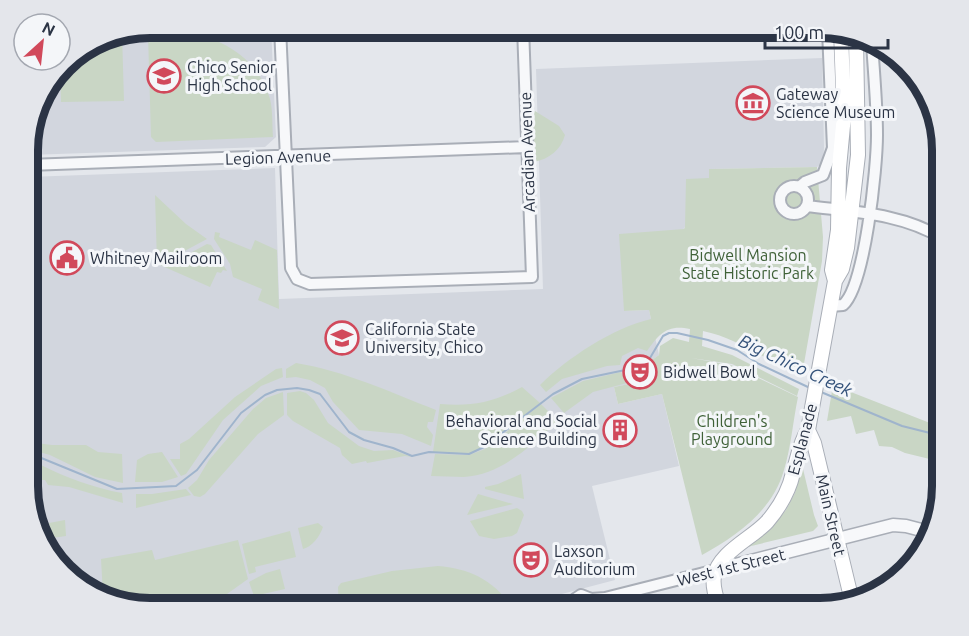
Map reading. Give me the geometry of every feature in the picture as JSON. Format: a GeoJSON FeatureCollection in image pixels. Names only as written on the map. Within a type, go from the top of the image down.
{"type":"FeatureCollection","features":[{"type":"Feature","properties":{"kind":"main road","name":"Esplanade"},"geometry":{"type":"LineString","coordinates":[[841,40],[844,115],[839,168],[846,211]]}},
{"type":"Feature","properties":{"kind":"main road","name":"Esplanade"},"geometry":{"type":"LineString","coordinates":[[716,570],[725,556],[766,522],[778,507],[790,484],[800,443],[808,430],[835,281],[832,270],[846,211],[859,133],[856,44]]}},
{"type":"Feature","properties":{"kind":"main road","name":"Main Street"},"geometry":{"type":"LineString","coordinates":[[808,430],[814,443],[835,539],[850,594]]}},
{"type":"Feature","properties":{"kind":"main road"},"geometry":{"type":"LineString","coordinates":[[716,570],[714,584],[717,598]]}},
{"type":"Feature","properties":{"kind":"street"},"geometry":{"type":"LineString","coordinates":[[280,38],[285,157]]}},
{"type":"Feature","properties":{"kind":"street","name":"Arcadian Avenue"},"geometry":{"type":"LineString","coordinates":[[285,157],[290,261],[293,274],[297,279],[310,284],[532,277],[523,38]]}},
{"type":"Feature","properties":{"kind":"street"},"geometry":{"type":"LineString","coordinates":[[799,187],[805,182],[824,175],[832,153],[828,38]]}},
{"type":"Feature","properties":{"kind":"street"},"geometry":{"type":"LineString","coordinates":[[830,306],[843,305],[850,296],[861,267],[870,214],[877,138],[872,51]]}},
{"type":"Feature","properties":{"kind":"street","name":"Legion Avenue"},"geometry":{"type":"LineString","coordinates":[[38,165],[527,147]]}},
{"type":"Feature","properties":{"kind":"street"},"geometry":{"type":"LineString","coordinates":[[807,206],[807,197],[799,187],[784,189],[780,197],[780,206],[787,213],[796,214],[807,206],[870,214],[907,221],[931,233]]}},
{"type":"Feature","properties":{"kind":"street","name":"West 1st Street"},"geometry":{"type":"LineString","coordinates":[[605,598],[893,525],[922,530]]}},
{"type":"Feature","properties":{"kind":"shaded area","name":"Chico Senior High School"},"geometry":{"type":"Polygon","coordinates":[[[142,38],[272,38],[276,137],[265,147],[38,155],[41,121],[49,100],[65,76],[72,72],[72,69],[81,61],[100,49],[114,43],[142,38]]]}},
{"type":"Feature","properties":{"kind":"shaded area","name":"California State University, Chico"},"geometry":{"type":"Polygon","coordinates":[[[822,58],[823,163],[817,167],[709,169],[709,178],[685,227],[624,311],[649,310],[659,355],[626,375],[630,384],[614,387],[618,404],[662,394],[679,466],[592,486],[615,580],[558,595],[559,598],[135,598],[100,587],[70,566],[56,549],[46,529],[38,501],[38,177],[275,168],[279,299],[543,289],[536,69],[822,58]]]}},
{"type":"Feature","properties":{"kind":"green space"},"geometry":{"type":"Polygon","coordinates":[[[148,38],[208,38],[222,43],[246,60],[256,71],[270,99],[273,137],[156,142],[151,137],[148,38]]]}},
{"type":"Feature","properties":{"kind":"green space"},"geometry":{"type":"Polygon","coordinates":[[[122,41],[124,101],[61,102],[60,82],[81,61],[100,49],[122,41]]]}},
{"type":"Feature","properties":{"kind":"green space"},"geometry":{"type":"Polygon","coordinates":[[[535,111],[559,126],[565,135],[561,145],[554,153],[534,162],[532,114],[535,111]]]}},
{"type":"Feature","properties":{"kind":"green space"},"geometry":{"type":"Polygon","coordinates":[[[817,167],[823,237],[822,261],[802,375],[728,339],[703,331],[702,346],[732,355],[799,389],[797,396],[732,364],[691,358],[731,365],[798,397],[790,443],[779,484],[752,520],[728,539],[702,555],[662,394],[618,404],[614,387],[629,384],[626,375],[659,355],[660,346],[673,338],[689,342],[690,329],[669,329],[647,351],[638,348],[622,356],[620,365],[607,366],[562,379],[546,392],[540,385],[591,345],[621,329],[651,319],[649,310],[624,311],[619,234],[684,229],[686,179],[709,178],[709,169],[817,167]]]}},
{"type":"Feature","properties":{"kind":"green space"},"geometry":{"type":"Polygon","coordinates":[[[155,195],[186,224],[207,239],[177,255],[157,262],[155,195]]]}},
{"type":"Feature","properties":{"kind":"green space"},"geometry":{"type":"Polygon","coordinates":[[[215,232],[220,233],[219,237],[251,250],[255,240],[277,250],[279,309],[258,300],[262,289],[233,277],[230,264],[214,239],[215,232]]]}},
{"type":"Feature","properties":{"kind":"green space"},"geometry":{"type":"Polygon","coordinates":[[[207,244],[211,245],[227,271],[217,272],[210,287],[160,265],[179,259],[207,244]]]}},
{"type":"Feature","properties":{"kind":"green space"},"geometry":{"type":"Polygon","coordinates":[[[296,363],[350,377],[436,410],[433,422],[428,422],[427,427],[433,435],[431,446],[402,434],[359,430],[333,402],[325,388],[310,380],[296,377],[286,378],[286,369],[296,363]]]}},
{"type":"Feature","properties":{"kind":"green space"},"geometry":{"type":"Polygon","coordinates":[[[282,368],[283,377],[261,386],[223,420],[186,474],[181,476],[170,459],[180,459],[180,444],[189,439],[235,397],[276,369],[282,368]]]}},
{"type":"Feature","properties":{"kind":"green space"},"geometry":{"type":"Polygon","coordinates":[[[621,372],[627,383],[593,392],[564,413],[551,398],[583,381],[621,372]]]}},
{"type":"Feature","properties":{"kind":"green space"},"geometry":{"type":"Polygon","coordinates":[[[833,385],[931,423],[931,459],[905,453],[892,447],[879,446],[874,430],[856,434],[851,416],[827,421],[833,385]]]}},
{"type":"Feature","properties":{"kind":"green space"},"geometry":{"type":"Polygon","coordinates":[[[522,387],[540,403],[484,447],[469,454],[433,452],[440,404],[462,405],[482,402],[522,387]]]}},
{"type":"Feature","properties":{"kind":"green space"},"geometry":{"type":"Polygon","coordinates":[[[300,391],[314,400],[328,423],[359,446],[374,451],[393,450],[412,457],[405,456],[352,464],[342,455],[340,448],[293,421],[287,415],[287,393],[300,391]]]}},
{"type":"Feature","properties":{"kind":"green space"},"geometry":{"type":"Polygon","coordinates":[[[283,392],[284,415],[258,434],[205,494],[200,497],[194,496],[188,488],[197,480],[209,460],[253,409],[266,398],[283,392]]]}},
{"type":"Feature","properties":{"kind":"green space"},"geometry":{"type":"Polygon","coordinates":[[[541,404],[558,421],[503,465],[478,475],[431,476],[435,454],[469,455],[485,449],[541,404]]]}},
{"type":"Feature","properties":{"kind":"green space"},"geometry":{"type":"Polygon","coordinates":[[[38,443],[86,445],[98,452],[122,454],[123,483],[95,477],[50,455],[38,452],[38,443]]]}},
{"type":"Feature","properties":{"kind":"green space"},"geometry":{"type":"Polygon","coordinates":[[[162,452],[178,477],[162,482],[135,482],[137,460],[148,454],[162,452]]]}},
{"type":"Feature","properties":{"kind":"green space"},"geometry":{"type":"Polygon","coordinates":[[[38,466],[81,482],[122,493],[123,503],[69,487],[48,485],[45,480],[40,480],[38,485],[38,466]]]}},
{"type":"Feature","properties":{"kind":"green space"},"geometry":{"type":"Polygon","coordinates":[[[803,469],[818,526],[813,531],[747,547],[770,530],[786,510],[795,493],[800,470],[803,469]]]}},
{"type":"Feature","properties":{"kind":"green space"},"geometry":{"type":"Polygon","coordinates":[[[521,474],[524,499],[485,489],[485,487],[521,474]]]}},
{"type":"Feature","properties":{"kind":"green space"},"geometry":{"type":"Polygon","coordinates":[[[186,489],[191,495],[136,508],[136,494],[186,489]]]}},
{"type":"Feature","properties":{"kind":"green space"},"geometry":{"type":"Polygon","coordinates":[[[478,494],[513,504],[467,515],[478,494]]]}},
{"type":"Feature","properties":{"kind":"green space"},"geometry":{"type":"Polygon","coordinates":[[[517,508],[524,515],[517,533],[512,536],[494,539],[479,536],[470,521],[517,508]]]}},
{"type":"Feature","properties":{"kind":"green space"},"geometry":{"type":"Polygon","coordinates":[[[65,520],[66,536],[52,538],[49,523],[65,520]]]}},
{"type":"Feature","properties":{"kind":"green space"},"geometry":{"type":"Polygon","coordinates":[[[318,523],[323,527],[320,534],[312,544],[303,549],[298,528],[318,523]]]}},
{"type":"Feature","properties":{"kind":"green space"},"geometry":{"type":"Polygon","coordinates":[[[290,531],[296,557],[255,567],[256,572],[249,574],[242,544],[290,531]]]}},
{"type":"Feature","properties":{"kind":"green space"},"geometry":{"type":"Polygon","coordinates":[[[238,540],[248,579],[227,594],[212,598],[135,598],[103,588],[101,559],[152,550],[155,560],[238,540]]]}},
{"type":"Feature","properties":{"kind":"green space"},"geometry":{"type":"Polygon","coordinates":[[[449,567],[481,578],[505,598],[338,598],[338,587],[341,583],[392,571],[449,567]]]}},
{"type":"Feature","properties":{"kind":"green space"},"geometry":{"type":"Polygon","coordinates":[[[280,569],[285,589],[254,596],[249,582],[280,569]]]}},
{"type":"Feature","properties":{"kind":"waterway","name":"Big Chico Creek"},"geometry":{"type":"LineString","coordinates":[[38,457],[117,489],[176,486],[197,470],[241,413],[265,395],[277,390],[297,388],[320,394],[349,432],[364,440],[412,456],[429,452],[469,454],[484,447],[553,394],[582,379],[630,369],[641,364],[650,358],[663,336],[669,333],[708,340],[737,350],[759,364],[810,388]]}},
{"type":"Feature","properties":{"kind":"waterway","name":"Big Chico Creek"},"geometry":{"type":"LineString","coordinates":[[821,392],[902,426],[931,433]]}},
{"type":"Feature","properties":{"kind":"place","name":"Chico Senior High School"},"geometry":{"type":"Point","coordinates":[164,76]}},
{"type":"Feature","properties":{"kind":"place","name":"Gateway Science Museum"},"geometry":{"type":"Point","coordinates":[753,103]}},
{"type":"Feature","properties":{"kind":"place","name":"Whitney Mailroom"},"geometry":{"type":"Point","coordinates":[67,258]}},
{"type":"Feature","properties":{"kind":"place","name":"California State University, Chico"},"geometry":{"type":"Point","coordinates":[342,338]}},
{"type":"Feature","properties":{"kind":"place","name":"Bidwell Bowl"},"geometry":{"type":"Point","coordinates":[640,372]}},
{"type":"Feature","properties":{"kind":"place","name":"Behavioral and Social Science Building"},"geometry":{"type":"Point","coordinates":[620,430]}},
{"type":"Feature","properties":{"kind":"place","name":"Laxson Auditorium"},"geometry":{"type":"Point","coordinates":[531,560]}},
{"type":"Feature","properties":{"kind":"park label","name":"Bidwell Mansion State Historic Park"},"geometry":{"type":"Point","coordinates":[748,264]}},
{"type":"Feature","properties":{"kind":"park label","name":"Children's Playground"},"geometry":{"type":"Point","coordinates":[732,430]}}]}
